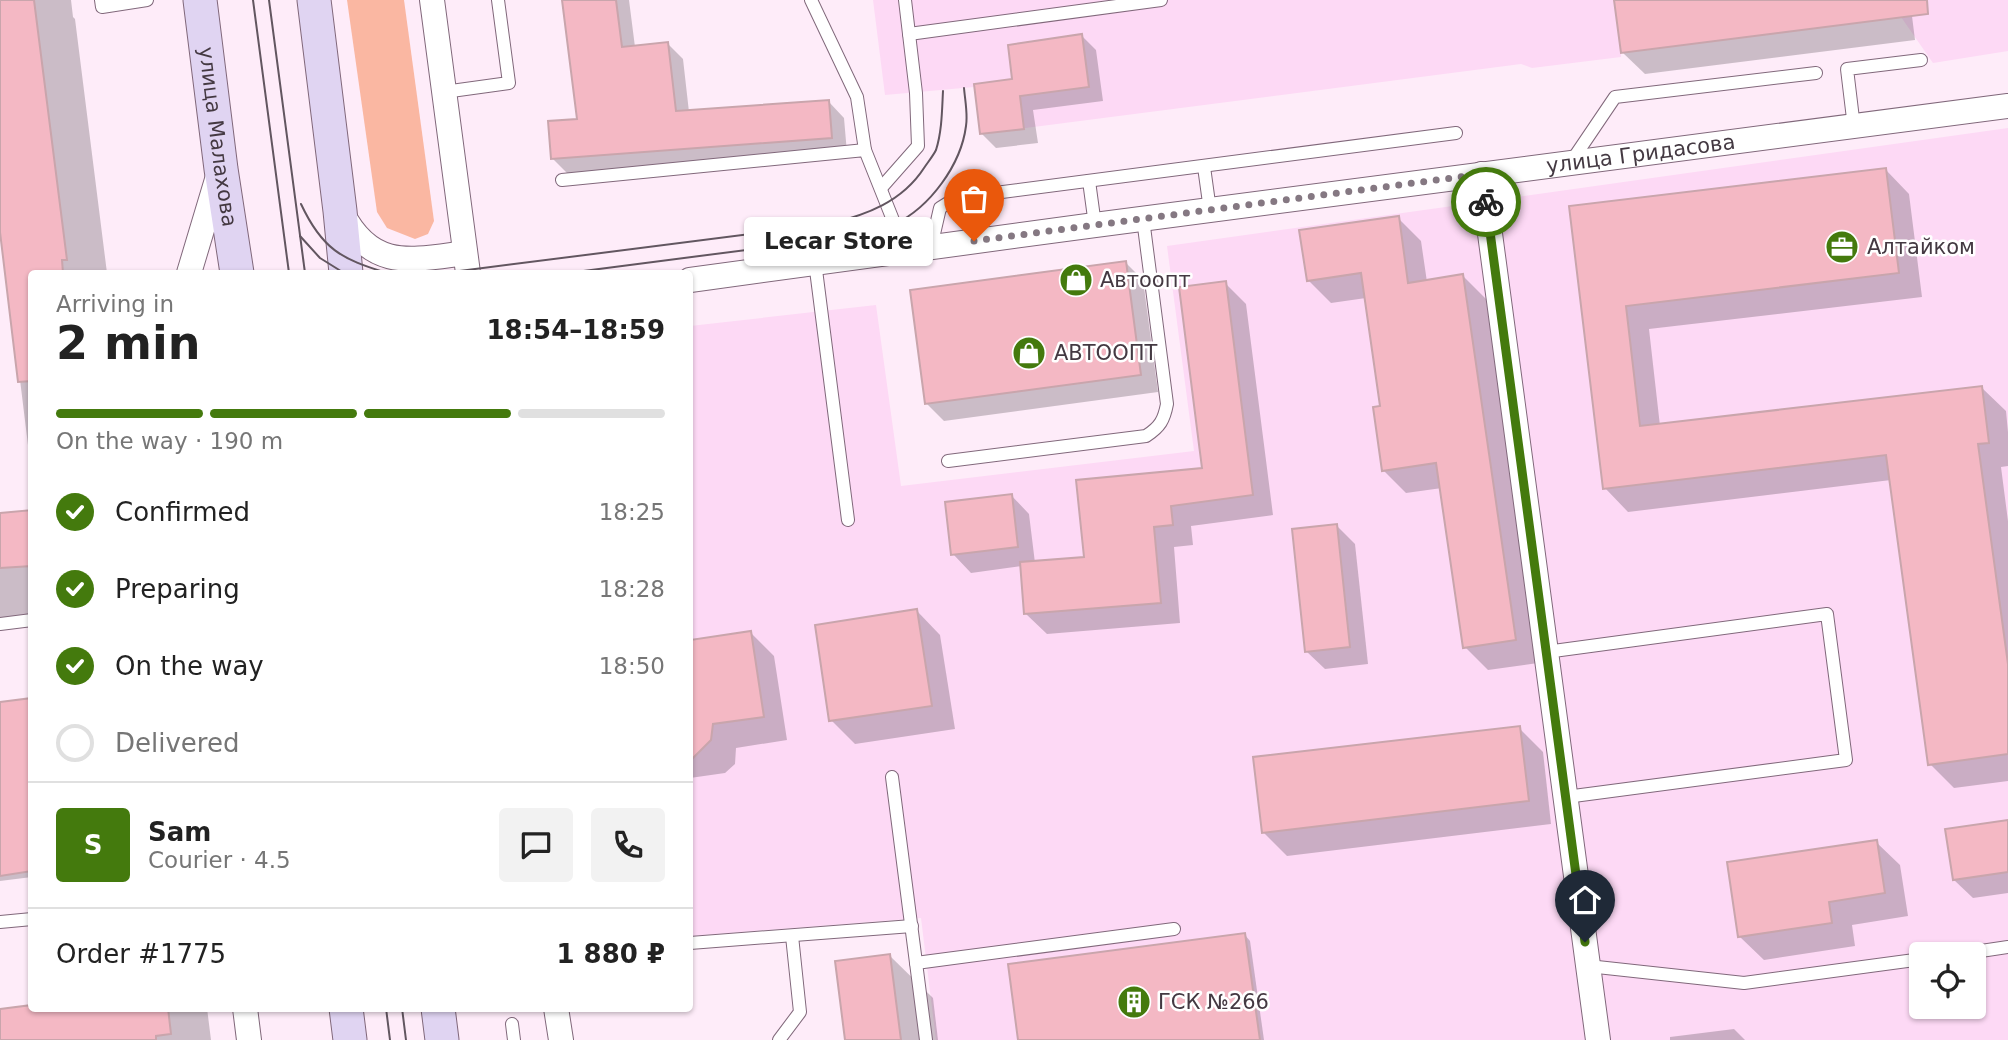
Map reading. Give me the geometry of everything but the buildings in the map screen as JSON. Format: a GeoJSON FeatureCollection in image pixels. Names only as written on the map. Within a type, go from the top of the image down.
{"type":"FeatureCollection","features":[{"type":"Feature","properties":{"kind":"main road","name":"улица Малахова"},"geometry":{"type":"LineString","coordinates":[[200,0],[237,270]]}},
{"type":"Feature","properties":{"kind":"main road"},"geometry":{"type":"LineString","coordinates":[[314,0],[346,270]]}},
{"type":"Feature","properties":{"kind":"main road"},"geometry":{"type":"LineString","coordinates":[[347,1012],[351,1040]]}},
{"type":"Feature","properties":{"kind":"main road"},"geometry":{"type":"LineString","coordinates":[[438,1012],[442,1040]]}},
{"type":"Feature","properties":{"kind":"street"},"geometry":{"type":"LineString","coordinates":[[340,211],[349,228],[361,241],[381,254],[408,260],[466,263],[432,0]]}},
{"type":"Feature","properties":{"kind":"street","name":"улица Гридасова"},"geometry":{"type":"LineString","coordinates":[[693,280],[2008,106]]}},
{"type":"Feature","properties":{"kind":"street"},"geometry":{"type":"LineString","coordinates":[[190,270],[221,169]]}},
{"type":"Feature","properties":{"kind":"street"},"geometry":{"type":"LineString","coordinates":[[1482,174],[1598,1040]]}},
{"type":"Feature","properties":{"kind":"street"},"geometry":{"type":"LineString","coordinates":[[246,1012],[249,1040]]}},
{"type":"Feature","properties":{"kind":"street"},"geometry":{"type":"LineString","coordinates":[[557,1012],[561,1040]]}},
{"type":"Feature","properties":{"kind":"lane"},"geometry":{"type":"LineString","coordinates":[[101,0],[102,7],[147,0]]}},
{"type":"Feature","properties":{"kind":"lane"},"geometry":{"type":"LineString","coordinates":[[444,92],[509,83],[498,0]]}},
{"type":"Feature","properties":{"kind":"lane"},"geometry":{"type":"LineString","coordinates":[[811,0],[858,97],[865,150],[905,250]]}},
{"type":"Feature","properties":{"kind":"lane"},"geometry":{"type":"LineString","coordinates":[[881,188],[918,146],[916,93],[905,0]]}},
{"type":"Feature","properties":{"kind":"lane"},"geometry":{"type":"LineString","coordinates":[[909,34],[1161,0]]}},
{"type":"Feature","properties":{"kind":"lane"},"geometry":{"type":"LineString","coordinates":[[1854,127],[1847,69],[1921,60]]}},
{"type":"Feature","properties":{"kind":"lane"},"geometry":{"type":"LineString","coordinates":[[1571,162],[1615,97],[1816,73]]}},
{"type":"Feature","properties":{"kind":"lane"},"geometry":{"type":"LineString","coordinates":[[931,247],[940,208],[956,198],[1456,133]]}},
{"type":"Feature","properties":{"kind":"lane"},"geometry":{"type":"LineString","coordinates":[[562,180],[865,150]]}},
{"type":"Feature","properties":{"kind":"lane"},"geometry":{"type":"LineString","coordinates":[[1204,167],[1210,210]]}},
{"type":"Feature","properties":{"kind":"lane"},"geometry":{"type":"LineString","coordinates":[[1089,181],[1095,225]]}},
{"type":"Feature","properties":{"kind":"lane"},"geometry":{"type":"LineString","coordinates":[[948,461],[1146,436],[1158,429],[1165,418],[1167,404],[1143,219]]}},
{"type":"Feature","properties":{"kind":"lane"},"geometry":{"type":"LineString","coordinates":[[815,262],[848,520]]}},
{"type":"Feature","properties":{"kind":"lane"},"geometry":{"type":"LineString","coordinates":[[1546,652],[1827,614],[1846,760],[1566,797]]}},
{"type":"Feature","properties":{"kind":"lane"},"geometry":{"type":"LineString","coordinates":[[0,624],[28,620]]}},
{"type":"Feature","properties":{"kind":"lane"},"geometry":{"type":"LineString","coordinates":[[892,777],[926,1040]]}},
{"type":"Feature","properties":{"kind":"lane"},"geometry":{"type":"LineString","coordinates":[[0,922],[28,919]]}},
{"type":"Feature","properties":{"kind":"lane"},"geometry":{"type":"LineString","coordinates":[[693,943],[912,926]]}},
{"type":"Feature","properties":{"kind":"lane"},"geometry":{"type":"LineString","coordinates":[[916,963],[1174,929]]}},
{"type":"Feature","properties":{"kind":"lane"},"geometry":{"type":"LineString","coordinates":[[779,1040],[800,1012],[792,936]]}},
{"type":"Feature","properties":{"kind":"lane"},"geometry":{"type":"LineString","coordinates":[[1986,950],[2008,947]]}},
{"type":"Feature","properties":{"kind":"lane"},"geometry":{"type":"LineString","coordinates":[[1588,966],[1744,983],[1909,961]]}},
{"type":"Feature","properties":{"kind":"lane"},"geometry":{"type":"LineString","coordinates":[[512,1024],[514,1040]]}},
{"type":"Feature","properties":{"kind":"shaded area"},"geometry":{"type":"Polygon","coordinates":[[[347,0],[404,0],[434,221],[428,234],[415,239],[387,228],[377,212],[347,0]]]}},
{"type":"Feature","properties":{"kind":"shaded area"},"geometry":{"type":"Polygon","coordinates":[[[873,0],[2008,0],[2008,51],[1933,63],[1901,17],[1621,53],[1621,57],[1532,68],[1521,64],[980,134],[974,87],[885,95],[873,0]]]}},
{"type":"Feature","properties":{"kind":"shaded area"},"geometry":{"type":"Polygon","coordinates":[[[2008,128],[2008,1040],[936,1040],[921,918],[693,936],[693,326],[876,305],[901,486],[1194,451],[1167,246],[2008,128]]]}},
{"type":"Feature","properties":{"kind":"tram line"},"geometry":{"type":"LineString","coordinates":[[253,0],[289,270]]}},
{"type":"Feature","properties":{"kind":"tram line"},"geometry":{"type":"LineString","coordinates":[[269,0],[305,270]]}},
{"type":"Feature","properties":{"kind":"tram line"},"geometry":{"type":"LineString","coordinates":[[591,270],[855,236],[895,224],[908,217],[932,196],[951,170],[966,126],[964,88]]}},
{"type":"Feature","properties":{"kind":"tram line"},"geometry":{"type":"LineString","coordinates":[[468,270],[829,224],[870,211],[905,190],[932,157],[939,135],[943,91]]}},
{"type":"Feature","properties":{"kind":"tram line"},"geometry":{"type":"LineString","coordinates":[[301,204],[325,242],[345,257],[378,270]]}},
{"type":"Feature","properties":{"kind":"tram line"},"geometry":{"type":"LineString","coordinates":[[300,236],[320,258],[339,270]]}},
{"type":"Feature","properties":{"kind":"tram line"},"geometry":{"type":"LineString","coordinates":[[386,1012],[390,1040]]}},
{"type":"Feature","properties":{"kind":"tram line"},"geometry":{"type":"LineString","coordinates":[[402,1012],[406,1040]]}},
{"type":"Feature","properties":{"kind":"way so far"},"geometry":{"type":"LineString","coordinates":[[974,241],[1482,174],[1486,202]]}},
{"type":"Feature","properties":{"kind":"place","name":"Lecar Store"},"geometry":{"type":"Point","coordinates":[974,241]}},
{"type":"Feature","properties":{"kind":"place","name":"Алтайком"},"geometry":{"type":"Point","coordinates":[1842,247]}},
{"type":"Feature","properties":{"kind":"place","name":"Автоопт"},"geometry":{"type":"Point","coordinates":[1076,280]}},
{"type":"Feature","properties":{"kind":"place","name":"АВТООПТ"},"geometry":{"type":"Point","coordinates":[1029,353]}},
{"type":"Feature","properties":{"kind":"place","name":"ГСК №266"},"geometry":{"type":"Point","coordinates":[1134,1002]}},
{"type":"Feature","properties":{"kind":"route"},"geometry":{"type":"LineString","coordinates":[[1486,202],[1585,942]]}}]}
